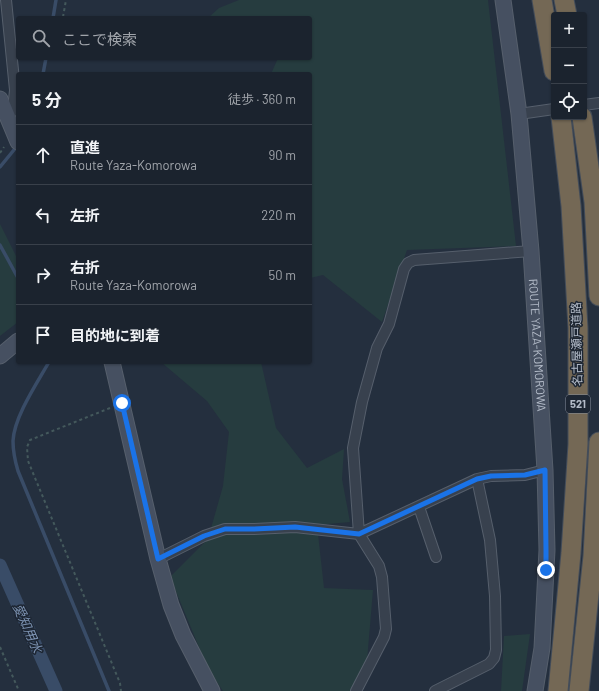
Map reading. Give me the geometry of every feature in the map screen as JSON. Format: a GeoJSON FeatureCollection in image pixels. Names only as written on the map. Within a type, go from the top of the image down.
{"type":"FeatureCollection","features":[{"type":"Feature","properties":{"kind":"highway"},"geometry":{"type":"LineString","coordinates":[[542,0],[551,53]]}},
{"type":"Feature","properties":{"kind":"highway"},"geometry":{"type":"LineString","coordinates":[[564,0],[566,12]]}},
{"type":"Feature","properties":{"kind":"highway","name":"名古屋瀬戸道路"},"geometry":{"type":"LineString","coordinates":[[558,691],[571,553],[578,444],[578,328],[571,206],[561,120]]}},
{"type":"Feature","properties":{"kind":"highway","name":"名古屋瀬戸道路"},"geometry":{"type":"LineString","coordinates":[[582,120],[594,202],[599,296]]}},
{"type":"Feature","properties":{"kind":"highway"},"geometry":{"type":"LineString","coordinates":[[579,691],[593,556],[599,442]]}},
{"type":"Feature","properties":{"kind":"main road","name":"ROUTE YAZA-KOMOROWA"},"geometry":{"type":"LineString","coordinates":[[503,0],[524,113],[545,470],[546,563],[542,648],[535,691]]}},
{"type":"Feature","properties":{"kind":"main road"},"geometry":{"type":"LineString","coordinates":[[0,99],[8,117],[12,141]]}},
{"type":"Feature","properties":{"kind":"main road"},"geometry":{"type":"LineString","coordinates":[[0,356],[16,343]]}},
{"type":"Feature","properties":{"kind":"main road"},"geometry":{"type":"LineString","coordinates":[[112,364],[158,559],[171,605],[183,635],[212,691]]}},
{"type":"Feature","properties":{"kind":"street"},"geometry":{"type":"LineString","coordinates":[[6,0],[15,90],[13,110],[8,117]]}},
{"type":"Feature","properties":{"kind":"street"},"geometry":{"type":"LineString","coordinates":[[587,105],[599,103]]}},
{"type":"Feature","properties":{"kind":"street"},"geometry":{"type":"LineString","coordinates":[[524,113],[551,109]]}},
{"type":"Feature","properties":{"kind":"street"},"geometry":{"type":"LineString","coordinates":[[356,691],[384,636],[386,629],[382,577],[379,566],[359,534],[353,448],[362,402],[377,348],[389,324],[404,270],[408,263],[414,260],[531,251]]}},
{"type":"Feature","properties":{"kind":"street"},"geometry":{"type":"LineString","coordinates":[[158,559],[204,536],[225,529],[295,527],[359,534],[477,479],[491,476],[525,475],[545,470]]}},
{"type":"Feature","properties":{"kind":"street"},"geometry":{"type":"LineString","coordinates":[[435,691],[489,664],[494,658],[496,650],[495,596],[490,540],[477,479]]}},
{"type":"Feature","properties":{"kind":"street"},"geometry":{"type":"LineString","coordinates":[[419,507],[436,557]]}},
{"type":"Feature","properties":{"kind":"path"},"geometry":{"type":"LineString","coordinates":[[63,16],[66,0]]}},
{"type":"Feature","properties":{"kind":"path"},"geometry":{"type":"LineString","coordinates":[[0,153],[12,141]]}},
{"type":"Feature","properties":{"kind":"path"},"geometry":{"type":"LineString","coordinates":[[122,403],[30,440],[27,447],[28,461],[122,691]]}},
{"type":"Feature","properties":{"kind":"path"},"geometry":{"type":"LineString","coordinates":[[0,647],[19,691]]}},
{"type":"Feature","properties":{"kind":"green space"},"geometry":{"type":"Polygon","coordinates":[[[239,0],[488,0],[516,246],[407,250],[382,322],[323,275],[312,278],[312,72],[272,72],[277,60],[312,60],[312,16],[210,16],[219,8],[239,0]]]}},
{"type":"Feature","properties":{"kind":"green space"},"geometry":{"type":"Polygon","coordinates":[[[0,224],[16,256],[16,324],[0,336],[0,224]]]}},
{"type":"Feature","properties":{"kind":"green space"},"geometry":{"type":"Polygon","coordinates":[[[163,364],[261,364],[276,428],[307,468],[344,449],[342,479],[350,522],[317,525],[324,588],[373,590],[367,661],[351,691],[223,691],[208,669],[170,577],[208,539],[223,486],[229,432],[207,401],[163,364]]]}},
{"type":"Feature","properties":{"kind":"green space"},"geometry":{"type":"Polygon","coordinates":[[[530,634],[522,691],[501,691],[504,636],[530,634]]]}},
{"type":"Feature","properties":{"kind":"waterway"},"geometry":{"type":"LineString","coordinates":[[53,16],[56,0]]}},
{"type":"Feature","properties":{"kind":"waterway"},"geometry":{"type":"LineString","coordinates":[[43,72],[46,60]]}},
{"type":"Feature","properties":{"kind":"waterway"},"geometry":{"type":"LineString","coordinates":[[0,167],[16,147]]}},
{"type":"Feature","properties":{"kind":"waterway"},"geometry":{"type":"LineString","coordinates":[[0,245],[16,274]]}},
{"type":"Feature","properties":{"kind":"waterway"},"geometry":{"type":"LineString","coordinates":[[48,364],[17,421],[13,441],[14,456],[18,471],[109,691]]}},
{"type":"Feature","properties":{"kind":"waterway","name":"愛知用水"},"geometry":{"type":"LineString","coordinates":[[0,565],[56,691]]}},
{"type":"Feature","properties":{"kind":"route"},"geometry":{"type":"LineString","coordinates":[[122,403],[158,559],[204,536],[225,529],[295,527],[359,534],[477,479],[491,476],[525,475],[545,470],[546,570]]}}]}
